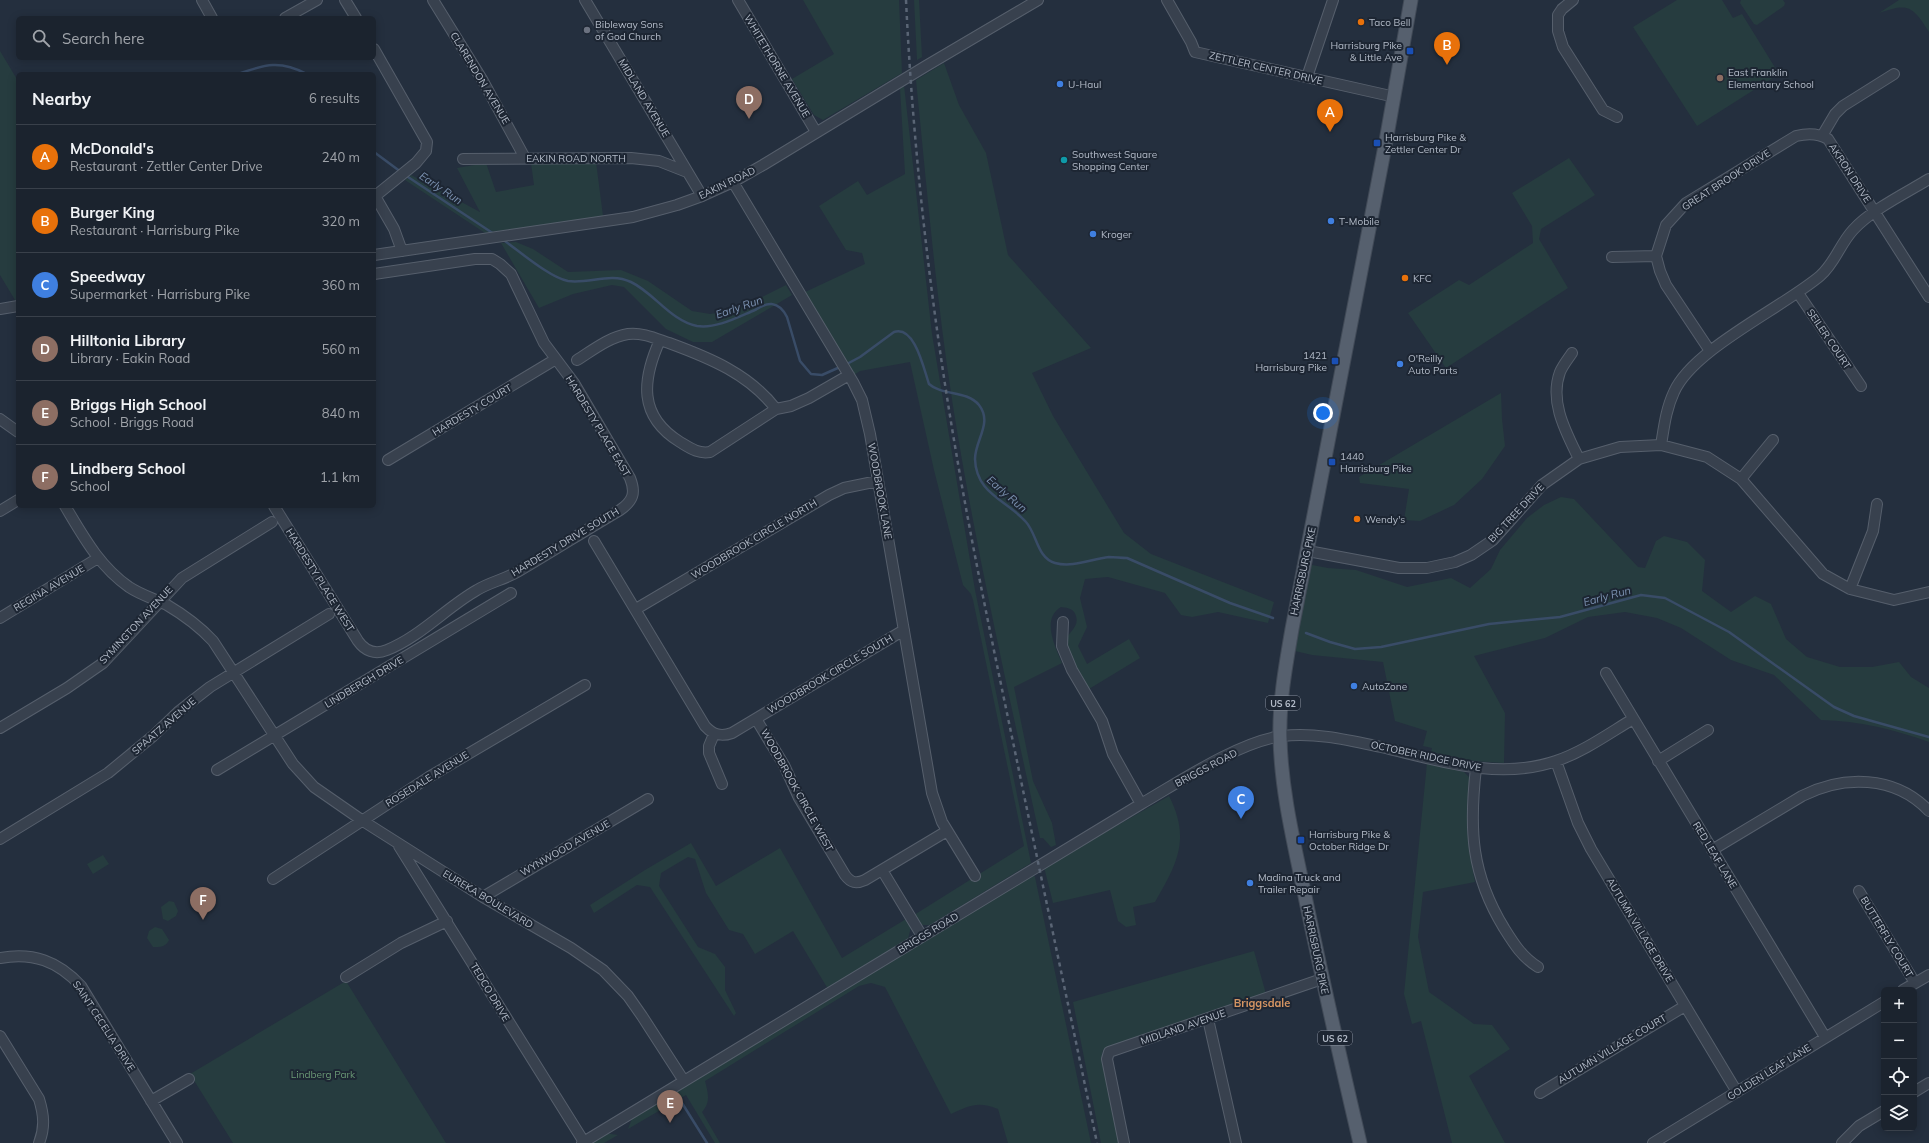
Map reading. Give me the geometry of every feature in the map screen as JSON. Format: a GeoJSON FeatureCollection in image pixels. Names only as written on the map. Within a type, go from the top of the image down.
{"type":"FeatureCollection","features":[{"type":"Feature","properties":{"kind":"main road","name":"HARRISBURG PIKE"},"geometry":{"type":"LineString","coordinates":[[1360,1143],[1322,979],[1286,803],[1280,736],[1288,649],[1395,97],[1411,0]]}},
{"type":"Feature","properties":{"kind":"street"},"geometry":{"type":"LineString","coordinates":[[202,0],[211,16]]}},
{"type":"Feature","properties":{"kind":"street"},"geometry":{"type":"LineString","coordinates":[[289,16],[317,0]]}},
{"type":"Feature","properties":{"kind":"street"},"geometry":{"type":"LineString","coordinates":[[345,0],[355,16]]}},
{"type":"Feature","properties":{"kind":"street","name":"CLARENDON AVENUE"},"geometry":{"type":"LineString","coordinates":[[433,0],[483,81],[525,158]]}},
{"type":"Feature","properties":{"kind":"street","name":"MIDLAND AVENUE"},"geometry":{"type":"LineString","coordinates":[[585,0],[702,196]]}},
{"type":"Feature","properties":{"kind":"street","name":"WHITETHORNE AVENUE"},"geometry":{"type":"LineString","coordinates":[[738,0],[816,132]]}},
{"type":"Feature","properties":{"kind":"street","name":"EAKIN ROAD"},"geometry":{"type":"LineString","coordinates":[[376,255],[633,217],[677,206],[733,182],[1038,0]]}},
{"type":"Feature","properties":{"kind":"street","name":"ZETTLER CENTER DRIVE"},"geometry":{"type":"LineString","coordinates":[[1166,0],[1189,38],[1195,52],[1395,97]]}},
{"type":"Feature","properties":{"kind":"street"},"geometry":{"type":"LineString","coordinates":[[1307,77],[1332,0]]}},
{"type":"Feature","properties":{"kind":"street"},"geometry":{"type":"LineString","coordinates":[[1573,0],[1557,11],[1558,31],[1564,47],[1603,110],[1617,117]]}},
{"type":"Feature","properties":{"kind":"street"},"geometry":{"type":"LineString","coordinates":[[376,53],[427,142],[426,151],[403,174],[376,194]]}},
{"type":"Feature","properties":{"kind":"street"},"geometry":{"type":"LineString","coordinates":[[1822,136],[1835,114],[1843,106],[1894,74]]}},
{"type":"Feature","properties":{"kind":"street","name":"GREAT BROOK DRIVE"},"geometry":{"type":"LineString","coordinates":[[1656,256],[1666,225],[1686,203],[1796,136],[1805,134],[1822,136]]}},
{"type":"Feature","properties":{"kind":"street","name":"AKRON DRIVE"},"geometry":{"type":"LineString","coordinates":[[1822,136],[1835,148],[1929,297]]}},
{"type":"Feature","properties":{"kind":"street","name":"EAKIN ROAD NORTH"},"geometry":{"type":"LineString","coordinates":[[463,159],[631,158],[659,161],[687,172]]}},
{"type":"Feature","properties":{"kind":"street"},"geometry":{"type":"LineString","coordinates":[[1661,445],[1665,417],[1674,391],[1689,369],[1710,351],[1798,293],[1822,274],[1853,230],[1876,212],[1929,179]]}},
{"type":"Feature","properties":{"kind":"street","name":"WOODBROOK LANE"},"geometry":{"type":"LineString","coordinates":[[733,182],[862,400],[878,481],[932,793],[936,808],[947,831],[976,876]]}},
{"type":"Feature","properties":{"kind":"street"},"geometry":{"type":"LineString","coordinates":[[376,199],[394,229],[402,251]]}},
{"type":"Feature","properties":{"kind":"street"},"geometry":{"type":"LineString","coordinates":[[1612,257],[1656,256],[1666,285],[1710,351]]}},
{"type":"Feature","properties":{"kind":"street","name":"HARDESTY PLACE EAST"},"geometry":{"type":"LineString","coordinates":[[376,274],[475,259],[492,260],[500,264],[511,274],[544,343],[574,383],[626,472],[634,487],[633,496]]}},
{"type":"Feature","properties":{"kind":"street","name":"SEILER COURT"},"geometry":{"type":"LineString","coordinates":[[1798,293],[1861,386]]}},
{"type":"Feature","properties":{"kind":"street"},"geometry":{"type":"LineString","coordinates":[[0,309],[16,306]]}},
{"type":"Feature","properties":{"kind":"street"},"geometry":{"type":"LineString","coordinates":[[577,360],[604,343],[620,336],[638,333],[698,354],[726,367],[747,380],[776,410]]}},
{"type":"Feature","properties":{"kind":"street"},"geometry":{"type":"LineString","coordinates":[[660,340],[652,358],[647,377],[648,396],[653,414],[662,428],[678,441],[698,452],[710,452],[776,410],[791,406],[809,398],[844,369]]}},
{"type":"Feature","properties":{"kind":"street"},"geometry":{"type":"LineString","coordinates":[[1572,353],[1560,370],[1558,381],[1558,408],[1564,427],[1578,459]]}},
{"type":"Feature","properties":{"kind":"street","name":"HARDESTY COURT"},"geometry":{"type":"LineString","coordinates":[[388,460],[556,359]]}},
{"type":"Feature","properties":{"kind":"street"},"geometry":{"type":"LineString","coordinates":[[0,419],[16,430]]}},
{"type":"Feature","properties":{"kind":"street"},"geometry":{"type":"LineString","coordinates":[[1741,478],[1773,440]]}},
{"type":"Feature","properties":{"kind":"street","name":"BIG TREE DRIVE"},"geometry":{"type":"LineString","coordinates":[[1308,551],[1399,568],[1427,568],[1455,562],[1471,555],[1493,540],[1542,485],[1578,459],[1620,447],[1661,445],[1707,458],[1741,478],[1823,574],[1850,589],[1894,600],[1929,592]]}},
{"type":"Feature","properties":{"kind":"street","name":"WOODBROOK CIRCLE NORTH"},"geometry":{"type":"LineString","coordinates":[[636,610],[823,498],[844,488],[878,481]]}},
{"type":"Feature","properties":{"kind":"street","name":"HARDESTY DRIVE SOUTH"},"geometry":{"type":"LineString","coordinates":[[369,652],[378,653],[393,647],[430,625],[476,590],[518,572],[628,505],[633,496]]}},
{"type":"Feature","properties":{"kind":"street"},"geometry":{"type":"LineString","coordinates":[[0,511],[16,501]]}},
{"type":"Feature","properties":{"kind":"street"},"geometry":{"type":"LineString","coordinates":[[1850,589],[1873,531],[1877,504]]}},
{"type":"Feature","properties":{"kind":"street","name":"EUREKA BOULEVARD"},"geometry":{"type":"LineString","coordinates":[[66,508],[98,558],[114,576],[129,587],[167,605],[202,629],[213,641],[274,735],[303,776],[341,807],[483,896],[571,948],[603,970],[628,996],[639,1011],[684,1081]]}},
{"type":"Feature","properties":{"kind":"street","name":"HARDESTY PLACE WEST"},"geometry":{"type":"LineString","coordinates":[[275,508],[358,641],[369,652]]}},
{"type":"Feature","properties":{"kind":"street","name":"SYMINGTON AVENUE"},"geometry":{"type":"LineString","coordinates":[[0,728],[67,688],[103,663],[158,602],[182,578],[194,569],[272,522]]}},
{"type":"Feature","properties":{"kind":"street"},"geometry":{"type":"LineString","coordinates":[[594,541],[706,726],[714,734],[709,746],[709,753],[722,784]]}},
{"type":"Feature","properties":{"kind":"street","name":"REGINA AVENUE"},"geometry":{"type":"LineString","coordinates":[[0,618],[98,558]]}},
{"type":"Feature","properties":{"kind":"street","name":"LINDBERGH DRIVE"},"geometry":{"type":"LineString","coordinates":[[217,770],[511,593]]}},
{"type":"Feature","properties":{"kind":"street","name":"SPAATZ AVENUE"},"geometry":{"type":"LineString","coordinates":[[0,839],[108,773],[153,736],[178,712],[210,687],[329,614]]}},
{"type":"Feature","properties":{"kind":"street"},"geometry":{"type":"LineString","coordinates":[[1064,622],[1062,646],[1072,670],[1102,722],[1113,754],[1141,804]]}},
{"type":"Feature","properties":{"kind":"street","name":"WOODBROOK CIRCLE SOUTH"},"geometry":{"type":"LineString","coordinates":[[756,719],[904,630]]}},
{"type":"Feature","properties":{"kind":"street","name":"RED LEAF LANE"},"geometry":{"type":"LineString","coordinates":[[1606,673],[1825,1037]]}},
{"type":"Feature","properties":{"kind":"street","name":"ROSEDALE AVENUE"},"geometry":{"type":"LineString","coordinates":[[273,878],[459,758],[585,684]]}},
{"type":"Feature","properties":{"kind":"street","name":"WOODBROOK CIRCLE WEST"},"geometry":{"type":"LineString","coordinates":[[714,734],[722,736],[732,733],[756,719],[784,765],[799,798],[849,880],[854,883],[860,883],[882,870]]}},
{"type":"Feature","properties":{"kind":"street","name":"OCTOBER RIDGE DRIVE"},"geometry":{"type":"LineString","coordinates":[[1280,736],[1299,734],[1344,739],[1476,768],[1522,769],[1556,761],[1591,744],[1633,719]]}},
{"type":"Feature","properties":{"kind":"street"},"geometry":{"type":"LineString","coordinates":[[1658,761],[1708,730]]}},
{"type":"Feature","properties":{"kind":"street","name":"BRIGGS ROAD"},"geometry":{"type":"LineString","coordinates":[[583,1142],[1141,804],[1222,758],[1260,741],[1280,736]]}},
{"type":"Feature","properties":{"kind":"street","name":"AUTUMN VILLAGE DRIVE"},"geometry":{"type":"LineString","coordinates":[[1556,761],[1578,823],[1591,849],[1738,1092]]}},
{"type":"Feature","properties":{"kind":"street"},"geometry":{"type":"LineString","coordinates":[[1476,768],[1472,816],[1475,854],[1486,894],[1497,917],[1515,946],[1528,961],[1538,967]]}},
{"type":"Feature","properties":{"kind":"street"},"geometry":{"type":"LineString","coordinates":[[1712,850],[1802,796],[1817,788],[1833,783],[1853,781],[1872,782],[1889,786],[1908,794],[1929,811]]}},
{"type":"Feature","properties":{"kind":"street","name":"WYNWOOD AVENUE"},"geometry":{"type":"LineString","coordinates":[[483,896],[648,799]]}},
{"type":"Feature","properties":{"kind":"street"},"geometry":{"type":"LineString","coordinates":[[922,936],[882,870],[947,831]]}},
{"type":"Feature","properties":{"kind":"street","name":"TEDCO DRIVE"},"geometry":{"type":"LineString","coordinates":[[396,842],[447,921],[583,1142]]}},
{"type":"Feature","properties":{"kind":"street","name":"BUTTERFLY COURT"},"geometry":{"type":"LineString","coordinates":[[1859,892],[1915,983]]}},
{"type":"Feature","properties":{"kind":"street"},"geometry":{"type":"LineString","coordinates":[[346,977],[402,943],[447,921]]}},
{"type":"Feature","properties":{"kind":"street","name":"SAINT CECELIA DRIVE"},"geometry":{"type":"LineString","coordinates":[[0,958],[14,956],[40,958],[63,969],[72,976],[81,986],[177,1143]]}},
{"type":"Feature","properties":{"kind":"street"},"geometry":{"type":"LineString","coordinates":[[1908,987],[1929,975]]}},
{"type":"Feature","properties":{"kind":"street","name":"MIDLAND AVENUE"},"geometry":{"type":"LineString","coordinates":[[1124,1143],[1107,1059],[1109,1052],[1322,979]]}},
{"type":"Feature","properties":{"kind":"street","name":"GOLDEN LEAF LANE"},"geometry":{"type":"LineString","coordinates":[[1653,1143],[1881,1004]]}},
{"type":"Feature","properties":{"kind":"street","name":"AUTUMN VILLAGE COURT"},"geometry":{"type":"LineString","coordinates":[[1540,1093],[1685,1006]]}},
{"type":"Feature","properties":{"kind":"street"},"geometry":{"type":"LineString","coordinates":[[1208,1019],[1236,1143]]}},
{"type":"Feature","properties":{"kind":"street"},"geometry":{"type":"LineString","coordinates":[[0,1036],[39,1100],[43,1110],[44,1122],[40,1143]]}},
{"type":"Feature","properties":{"kind":"street"},"geometry":{"type":"LineString","coordinates":[[151,1101],[188,1079]]}},
{"type":"Feature","properties":{"kind":"street"},"geometry":{"type":"LineString","coordinates":[[1917,1090],[1929,1083]]}},
{"type":"Feature","properties":{"kind":"street"},"geometry":{"type":"LineString","coordinates":[[1842,1143],[1859,1126],[1881,1113]]}},
{"type":"Feature","properties":{"kind":"green space"},"geometry":{"type":"Polygon","coordinates":[[[803,0],[899,0],[902,73],[823,120],[814,115],[792,79],[834,54],[803,0]]]}},
{"type":"Feature","properties":{"kind":"green space"},"geometry":{"type":"Polygon","coordinates":[[[914,0],[919,0],[922,57],[917,60],[914,0]]]}},
{"type":"Feature","properties":{"kind":"green space"},"geometry":{"type":"Polygon","coordinates":[[[1677,0],[1722,0],[1733,18],[1742,14],[1779,74],[1697,126],[1633,27],[1677,0]]]}},
{"type":"Feature","properties":{"kind":"green space"},"geometry":{"type":"Polygon","coordinates":[[[1741,0],[1783,0],[1785,3],[1784,6],[1757,25],[1754,24],[1740,3],[1741,0]]]}},
{"type":"Feature","properties":{"kind":"green space"},"geometry":{"type":"Polygon","coordinates":[[[1899,0],[1929,0],[1929,32],[1913,11],[1903,7],[1879,13],[1899,0]]]}},
{"type":"Feature","properties":{"kind":"green space"},"geometry":{"type":"Polygon","coordinates":[[[0,51],[16,78],[16,300],[0,275],[0,51]]]}},
{"type":"Feature","properties":{"kind":"green space"},"geometry":{"type":"Polygon","coordinates":[[[944,63],[959,105],[986,153],[1008,255],[1091,348],[1032,373],[1053,416],[1124,533],[1151,554],[1274,602],[1268,623],[1218,612],[1192,617],[1181,615],[1165,593],[1108,577],[1085,579],[1080,598],[1087,627],[1078,646],[1087,664],[1129,639],[1140,658],[1089,689],[1069,656],[1067,650],[1066,640],[1076,624],[1076,616],[1071,609],[1061,607],[1055,612],[1052,618],[1051,633],[1062,663],[1014,687],[1033,781],[1052,823],[1056,845],[1051,847],[1043,838],[1040,838],[1005,677],[982,569],[962,460],[947,365],[932,243],[916,80],[944,63]]]}},
{"type":"Feature","properties":{"kind":"green space"},"geometry":{"type":"Polygon","coordinates":[[[904,85],[932,334],[975,590],[1031,863],[930,925],[919,925],[914,915],[1024,846],[973,600],[971,594],[963,585],[934,470],[910,362],[860,371],[854,375],[803,293],[865,264],[862,253],[846,250],[819,206],[858,181],[867,195],[905,174],[900,88],[904,85]]]}},
{"type":"Feature","properties":{"kind":"green space"},"geometry":{"type":"Polygon","coordinates":[[[1569,158],[1595,195],[1541,229],[1539,239],[1568,288],[1446,368],[1408,313],[1459,280],[1469,285],[1533,243],[1532,226],[1512,193],[1569,158]]]}},
{"type":"Feature","properties":{"kind":"green space"},"geometry":{"type":"Polygon","coordinates":[[[596,162],[603,216],[485,233],[405,180],[411,175],[480,212],[457,168],[486,163],[496,192],[534,185],[531,163],[596,162]]]}},
{"type":"Feature","properties":{"kind":"green space"},"geometry":{"type":"Polygon","coordinates":[[[516,242],[533,249],[568,272],[621,270],[648,281],[692,311],[710,314],[736,310],[786,285],[792,295],[712,342],[693,342],[666,329],[624,287],[612,285],[573,294],[539,308],[501,243],[516,242]]]}},
{"type":"Feature","properties":{"kind":"green space"},"geometry":{"type":"Polygon","coordinates":[[[1501,393],[1505,446],[1482,479],[1454,505],[1420,521],[1404,520],[1409,489],[1360,483],[1359,477],[1501,393]]]}},
{"type":"Feature","properties":{"kind":"green space"},"geometry":{"type":"Polygon","coordinates":[[[1561,497],[1574,499],[1638,567],[1645,568],[1656,541],[1664,536],[1687,542],[1705,560],[1702,591],[1731,612],[1755,596],[1771,604],[1786,639],[1807,657],[1840,667],[1872,667],[1899,662],[1911,677],[1929,688],[1929,742],[1876,726],[1821,720],[1774,675],[1731,660],[1681,628],[1657,618],[1625,612],[1588,617],[1545,638],[1474,656],[1505,713],[1504,763],[1474,761],[1431,752],[1432,748],[1423,746],[1427,731],[1395,721],[1383,662],[1312,655],[1295,651],[1312,565],[1356,570],[1407,587],[1451,578],[1470,588],[1491,569],[1500,550],[1527,518],[1544,505],[1561,497]]]}},
{"type":"Feature","properties":{"kind":"green space"},"geometry":{"type":"Polygon","coordinates":[[[1427,763],[1464,772],[1469,777],[1470,783],[1467,821],[1470,856],[1475,882],[1423,892],[1418,937],[1429,992],[1474,1024],[1492,1025],[1510,1049],[1469,1076],[1505,1143],[1452,1143],[1421,1021],[1412,1024],[1404,994],[1427,763]]]}},
{"type":"Feature","properties":{"kind":"green space"},"geometry":{"type":"Polygon","coordinates":[[[1169,796],[1176,811],[1179,825],[1180,838],[1175,863],[1155,902],[1133,907],[1136,925],[1126,927],[1118,921],[1110,890],[1053,903],[1044,867],[1169,796]]]}},
{"type":"Feature","properties":{"kind":"green space"},"geometry":{"type":"Polygon","coordinates":[[[691,843],[716,886],[780,848],[842,958],[906,919],[911,927],[908,939],[828,989],[793,931],[755,954],[743,934],[729,930],[706,893],[695,859],[688,857],[661,873],[659,886],[698,947],[715,954],[725,967],[725,990],[736,1013],[734,1016],[650,887],[637,885],[594,913],[590,905],[691,843]]]}},
{"type":"Feature","properties":{"kind":"green space"},"geometry":{"type":"Polygon","coordinates":[[[103,855],[109,864],[93,874],[87,864],[103,855]]]}},
{"type":"Feature","properties":{"kind":"green space"},"geometry":{"type":"Polygon","coordinates":[[[1032,874],[1035,877],[1091,1143],[1008,1143],[998,1109],[985,1105],[974,1105],[951,1114],[885,987],[871,983],[859,986],[705,1081],[708,1101],[702,1112],[720,1143],[715,1143],[686,1095],[628,1129],[633,1116],[1032,874]]]}},
{"type":"Feature","properties":{"kind":"green space"},"geometry":{"type":"Polygon","coordinates":[[[169,901],[174,902],[178,911],[176,916],[168,921],[163,919],[161,907],[169,901]]]}},
{"type":"Feature","properties":{"kind":"green space"},"geometry":{"type":"Polygon","coordinates":[[[155,927],[162,929],[169,940],[160,947],[153,947],[147,938],[149,931],[155,927]]]}},
{"type":"Feature","properties":{"kind":"green space"},"geometry":{"type":"Polygon","coordinates":[[[1254,951],[1266,994],[1103,1050],[1102,1054],[1121,1143],[1101,1143],[1073,1002],[1254,951]]]}},
{"type":"Feature","properties":{"kind":"green space","name":"Lindberg Park"},"geometry":{"type":"Polygon","coordinates":[[[346,981],[446,1143],[233,1143],[190,1074],[346,981]]]}},
{"type":"Feature","properties":{"kind":"green space"},"geometry":{"type":"Polygon","coordinates":[[[604,1133],[618,1135],[604,1143],[587,1143],[604,1133]]]}},
{"type":"Feature","properties":{"kind":"waterway","name":"Early Run"},"geometry":{"type":"LineString","coordinates":[[244,72],[273,65],[281,65],[302,72]]}},
{"type":"Feature","properties":{"kind":"waterway","name":"Early Run"},"geometry":{"type":"LineString","coordinates":[[376,153],[401,172]]}},
{"type":"Feature","properties":{"kind":"waterway","name":"Early Run"},"geometry":{"type":"LineString","coordinates":[[405,175],[494,234]]}},
{"type":"Feature","properties":{"kind":"waterway","name":"Early Run"},"geometry":{"type":"LineString","coordinates":[[502,239],[534,263],[561,279],[568,281],[584,281],[615,278],[631,282],[679,319],[697,326],[712,326],[727,322],[765,305],[775,305],[781,309],[787,317],[800,361],[811,374],[822,375],[840,367]]}},
{"type":"Feature","properties":{"kind":"waterway","name":"Early Run"},"geometry":{"type":"LineString","coordinates":[[845,365],[860,357],[894,332],[901,332],[908,335],[918,350],[929,384],[934,388],[968,397],[979,405],[983,412],[984,425],[975,459],[977,471],[981,481],[987,489],[1026,522],[1044,556],[1049,560],[1055,563],[1068,564],[1082,563],[1109,557],[1127,558],[1230,603],[1273,618]]}},
{"type":"Feature","properties":{"kind":"waterway","name":"Early Run"},"geometry":{"type":"LineString","coordinates":[[1306,633],[1355,649],[1381,647],[1489,624],[1560,617],[1641,595],[1665,598],[1729,632],[1834,707],[1854,716],[1929,737]]}},
{"type":"Feature","properties":{"kind":"waterway"},"geometry":{"type":"LineString","coordinates":[[677,1095],[707,1143]]}},
{"type":"Feature","properties":{"kind":"railway"},"geometry":{"type":"LineString","coordinates":[[906,0],[913,112],[930,280],[955,446],[993,646],[1097,1143]]}},
{"type":"Feature","properties":{"kind":"place","name":"Taco Bell"},"geometry":{"type":"Point","coordinates":[1361,22]}},
{"type":"Feature","properties":{"kind":"place","name":"Bibleway Sons of God Church"},"geometry":{"type":"Point","coordinates":[587,30]}},
{"type":"Feature","properties":{"kind":"place","name":"Harrisburg Pike & Little Ave"},"geometry":{"type":"Point","coordinates":[1410,51]}},
{"type":"Feature","properties":{"kind":"place","name":"Burger King"},"geometry":{"type":"Point","coordinates":[1447,65]}},
{"type":"Feature","properties":{"kind":"place","name":"East Franklin Elementary School"},"geometry":{"type":"Point","coordinates":[1720,78]}},
{"type":"Feature","properties":{"kind":"place","name":"U-Haul"},"geometry":{"type":"Point","coordinates":[1060,84]}},
{"type":"Feature","properties":{"kind":"place","name":"Hilltonia Library"},"geometry":{"type":"Point","coordinates":[749,119]}},
{"type":"Feature","properties":{"kind":"place","name":"McDonald's"},"geometry":{"type":"Point","coordinates":[1330,132]}},
{"type":"Feature","properties":{"kind":"place","name":"Harrisburg Pike & Zettler Center Dr"},"geometry":{"type":"Point","coordinates":[1377,143]}},
{"type":"Feature","properties":{"kind":"place","name":"Southwest Square Shopping Center"},"geometry":{"type":"Point","coordinates":[1064,160]}},
{"type":"Feature","properties":{"kind":"place","name":"T-Mobile"},"geometry":{"type":"Point","coordinates":[1331,221]}},
{"type":"Feature","properties":{"kind":"place","name":"Kroger"},"geometry":{"type":"Point","coordinates":[1093,234]}},
{"type":"Feature","properties":{"kind":"place","name":"KFC"},"geometry":{"type":"Point","coordinates":[1405,278]}},
{"type":"Feature","properties":{"kind":"place","name":"1421 Harrisburg Pike"},"geometry":{"type":"Point","coordinates":[1335,361]}},
{"type":"Feature","properties":{"kind":"place","name":"O'Reilly Auto Parts"},"geometry":{"type":"Point","coordinates":[1400,364]}},
{"type":"Feature","properties":{"kind":"place","name":"1440 Harrisburg Pike"},"geometry":{"type":"Point","coordinates":[1332,462]}},
{"type":"Feature","properties":{"kind":"place","name":"Wendy's"},"geometry":{"type":"Point","coordinates":[1357,519]}},
{"type":"Feature","properties":{"kind":"place","name":"AutoZone"},"geometry":{"type":"Point","coordinates":[1354,686]}},
{"type":"Feature","properties":{"kind":"place","name":"Speedway"},"geometry":{"type":"Point","coordinates":[1241,819]}},
{"type":"Feature","properties":{"kind":"place","name":"Harrisburg Pike & October Ridge Dr"},"geometry":{"type":"Point","coordinates":[1301,840]}},
{"type":"Feature","properties":{"kind":"place","name":"Madina Truck and Trailer Repair"},"geometry":{"type":"Point","coordinates":[1250,883]}},
{"type":"Feature","properties":{"kind":"place","name":"Lindberg School"},"geometry":{"type":"Point","coordinates":[203,920]}},
{"type":"Feature","properties":{"kind":"place","name":"Briggs High School"},"geometry":{"type":"Point","coordinates":[670,1123]}},
{"type":"Feature","properties":{"kind":"district","name":"Briggsdale"},"geometry":{"type":"Point","coordinates":[1262,1003]}}]}
